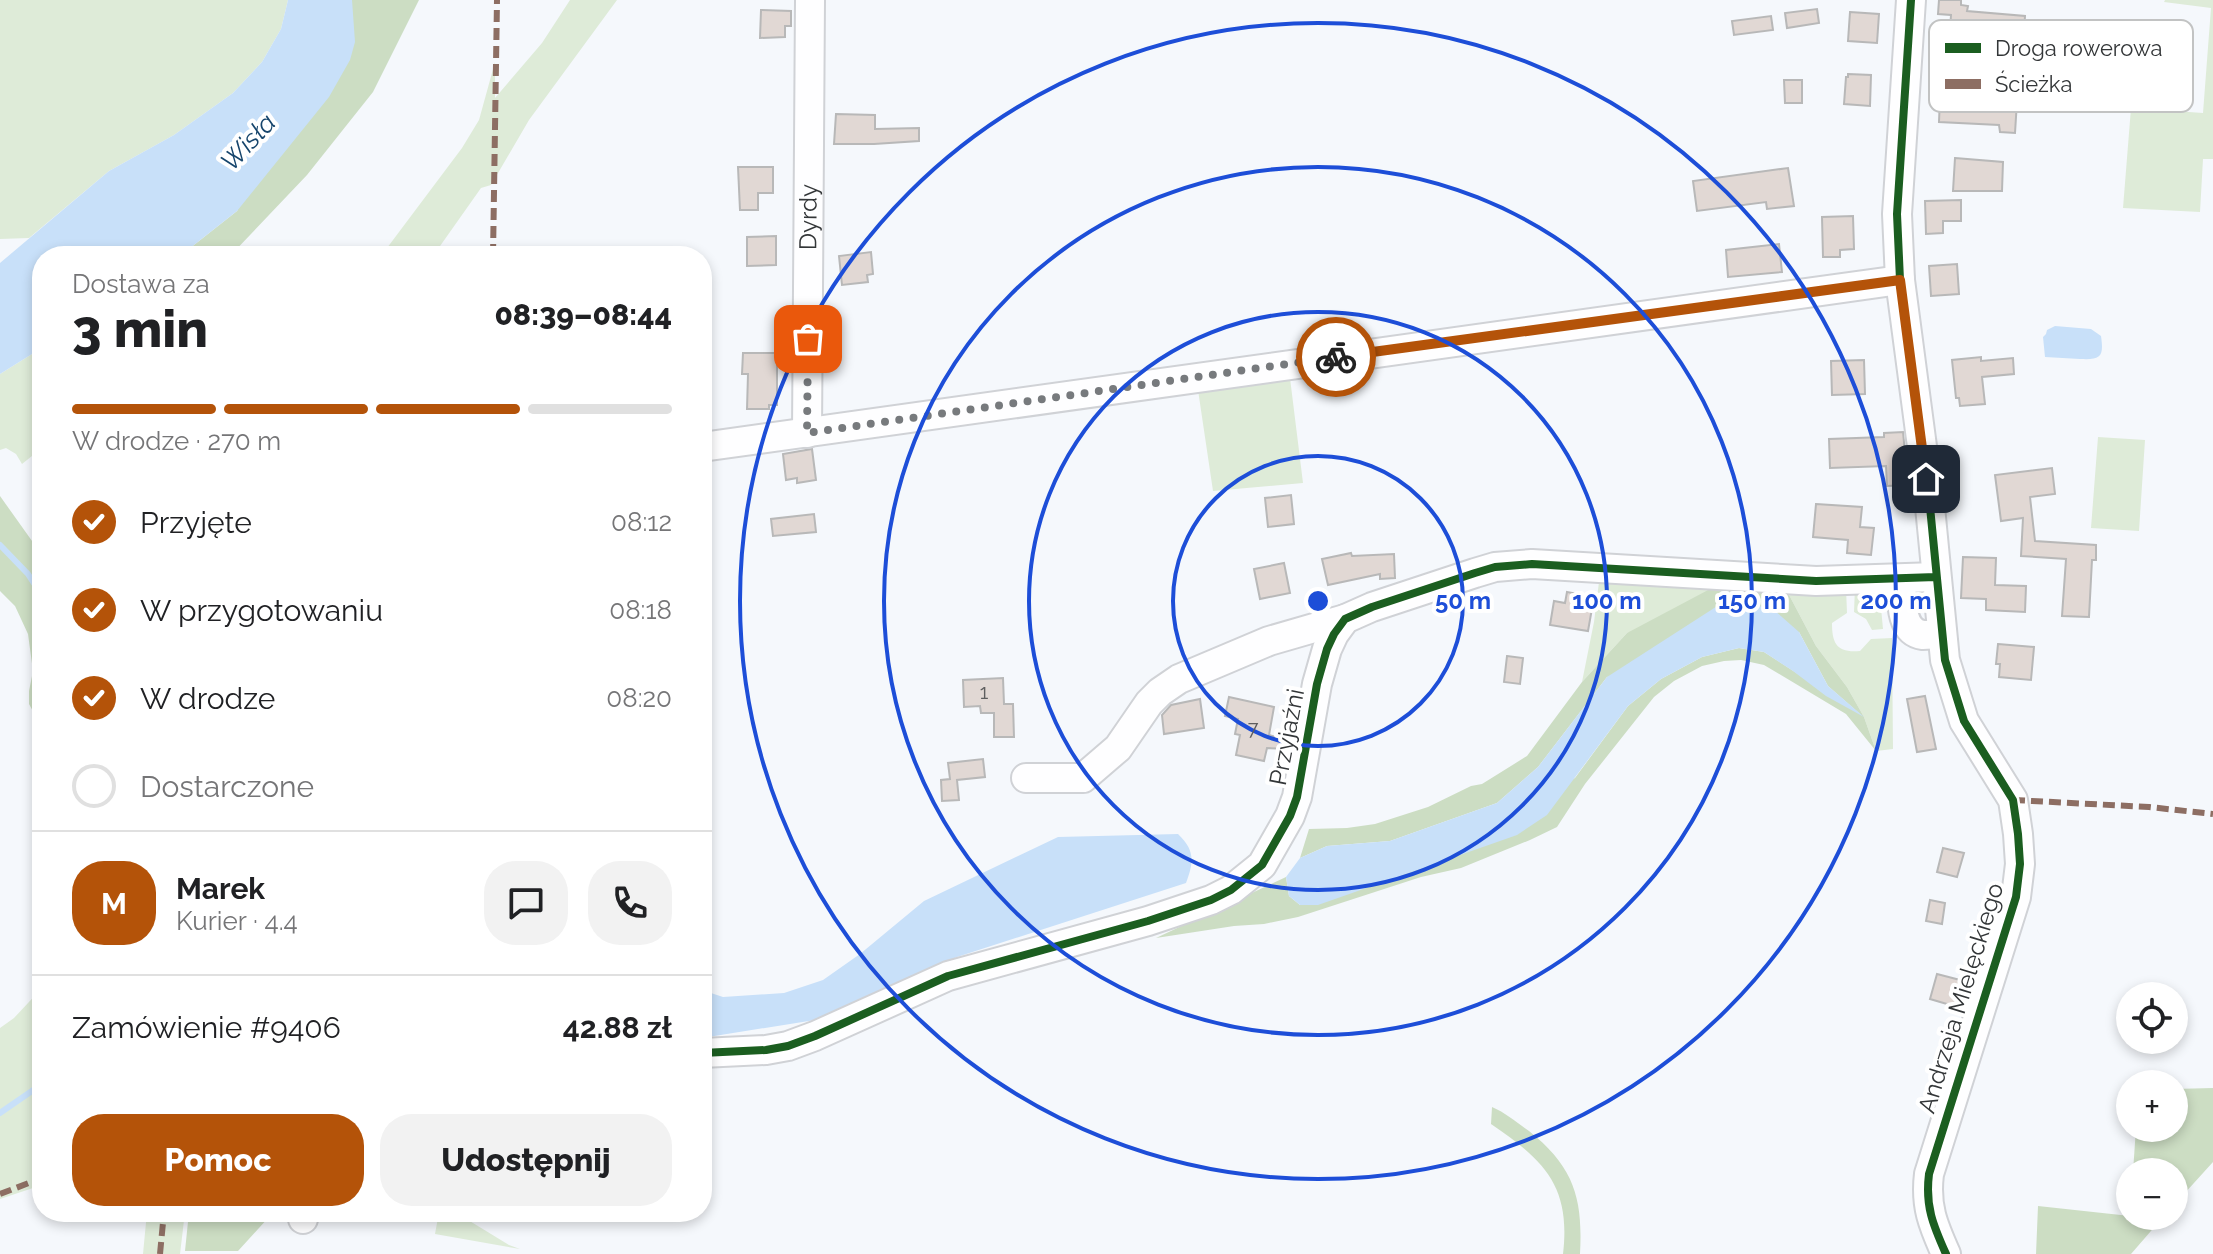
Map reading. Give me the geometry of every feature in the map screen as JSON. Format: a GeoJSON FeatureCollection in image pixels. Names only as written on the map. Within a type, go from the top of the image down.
{"type":"FeatureCollection","features":[{"type":"Feature","properties":{"kind":"street","name":"Dyrdy"},"geometry":{"type":"LineString","coordinates":[[807,433],[810,0]]}},
{"type":"Feature","properties":{"kind":"street","name":"Andrzeja Mielęckiego"},"geometry":{"type":"LineString","coordinates":[[1911,0],[1897,214],[1900,280],[1930,507],[1945,660],[1964,721],[2013,800],[2020,864],[2016,897],[1929,1174],[1927,1193],[1930,1215],[1946,1254]]}},
{"type":"Feature","properties":{"kind":"street"},"geometry":{"type":"LineString","coordinates":[[712,446],[1900,280]]}},
{"type":"Feature","properties":{"kind":"street"},"geometry":{"type":"LineString","coordinates":[[1026,778],[1083,778],[1118,748],[1149,703],[1179,679],[1269,641],[1345,619],[1372,607],[1495,567],[1532,564],[1816,581],[1936,577]]}},
{"type":"Feature","properties":{"kind":"street"},"geometry":{"type":"LineString","coordinates":[[1901,579],[1904,615],[1911,630],[1920,635],[1942,633]]}},
{"type":"Feature","properties":{"kind":"street","name":"Przyjaźni"},"geometry":{"type":"LineString","coordinates":[[712,1052],[776,1049],[800,1042],[948,976],[1148,921],[1231,890],[1262,865],[1290,816],[1297,797],[1317,684],[1327,649],[1345,619]]}},
{"type":"Feature","properties":{"kind":"green space"},"geometry":{"type":"Polygon","coordinates":[[[0,0],[288,0],[281,29],[262,62],[233,93],[174,135],[109,171],[29,238],[0,239],[0,0]]]}},
{"type":"Feature","properties":{"kind":"green space"},"geometry":{"type":"Polygon","coordinates":[[[352,0],[419,0],[373,92],[307,175],[240,246],[193,246],[237,211],[352,0]]]}},
{"type":"Feature","properties":{"kind":"green space"},"geometry":{"type":"Polygon","coordinates":[[[570,0],[617,0],[529,120],[491,185],[481,188],[440,246],[388,246],[462,148],[479,120],[495,62],[495,98],[542,43],[570,0]]]}},
{"type":"Feature","properties":{"kind":"green space"},"geometry":{"type":"Polygon","coordinates":[[[2213,0],[2213,159],[2203,159],[2200,212],[2123,208],[2131,112],[2203,113],[2211,8],[2164,2],[2213,0]]]}},
{"type":"Feature","properties":{"kind":"green space"},"geometry":{"type":"Polygon","coordinates":[[[32,354],[32,456],[22,464],[16,454],[6,448],[0,450],[0,374],[32,354]]]}},
{"type":"Feature","properties":{"kind":"green space"},"geometry":{"type":"Polygon","coordinates":[[[1290,378],[1303,483],[1213,491],[1198,390],[1290,378]]]}},
{"type":"Feature","properties":{"kind":"green space"},"geometry":{"type":"Polygon","coordinates":[[[2098,437],[2145,440],[2139,531],[2091,528],[2098,437]]]}},
{"type":"Feature","properties":{"kind":"green space"},"geometry":{"type":"Polygon","coordinates":[[[0,496],[32,541],[32,664],[28,634],[15,606],[0,591],[0,496]]]}},
{"type":"Feature","properties":{"kind":"green space"},"geometry":{"type":"Polygon","coordinates":[[[1600,574],[1846,588],[1847,613],[1832,623],[1837,646],[1860,651],[1871,639],[1892,638],[1893,749],[1876,751],[1864,717],[1847,687],[1816,646],[1787,591],[1627,633],[1582,682],[1600,574]]]}},
{"type":"Feature","properties":{"kind":"green space"},"geometry":{"type":"Polygon","coordinates":[[[1855,587],[1887,587],[1891,607],[1881,608],[1883,629],[1872,630],[1866,619],[1854,612],[1855,587]]]}},
{"type":"Feature","properties":{"kind":"green space"},"geometry":{"type":"Polygon","coordinates":[[[1710,589],[1787,591],[1816,646],[1847,687],[1864,717],[1876,751],[1846,714],[1764,665],[1741,660],[1702,666],[1674,681],[1654,697],[1585,784],[1557,827],[1461,868],[1421,877],[1298,917],[1156,938],[1286,877],[1289,896],[1300,905],[1575,778],[1628,706],[1661,679],[1702,657],[1739,648],[1764,652],[1860,714],[1828,686],[1799,632],[1607,677],[1538,767],[1497,803],[1390,841],[1327,846],[1300,858],[1309,829],[1375,824],[1428,807],[1471,786],[1482,784],[1527,756],[1582,682],[1627,633],[1710,589]]]}},
{"type":"Feature","properties":{"kind":"green space"},"geometry":{"type":"Polygon","coordinates":[[[32,676],[32,710],[29,704],[32,676]]]}},
{"type":"Feature","properties":{"kind":"green space"},"geometry":{"type":"Polygon","coordinates":[[[32,999],[32,1188],[0,1199],[0,1028],[32,999]]]}},
{"type":"Feature","properties":{"kind":"green space"},"geometry":{"type":"Polygon","coordinates":[[[2213,1088],[2213,1162],[2188,1190],[2188,1158],[2134,1158],[2135,1142],[2188,1142],[2188,1089],[2213,1088]]]}},
{"type":"Feature","properties":{"kind":"green space"},"geometry":{"type":"Polygon","coordinates":[[[1492,1107],[1529,1131],[1566,1171],[1580,1216],[1580,1254],[1563,1254],[1563,1210],[1558,1192],[1539,1163],[1491,1124],[1492,1107]]]}},
{"type":"Feature","properties":{"kind":"green space"},"geometry":{"type":"Polygon","coordinates":[[[2038,1206],[2116,1214],[2116,1230],[2152,1230],[2131,1254],[2036,1254],[2038,1206]]]}},
{"type":"Feature","properties":{"kind":"green space"},"geometry":{"type":"Polygon","coordinates":[[[146,1222],[184,1222],[180,1254],[143,1254],[146,1222]]]}},
{"type":"Feature","properties":{"kind":"green space"},"geometry":{"type":"Polygon","coordinates":[[[188,1222],[264,1222],[238,1251],[185,1251],[188,1222]]]}},
{"type":"Feature","properties":{"kind":"green space"},"geometry":{"type":"Polygon","coordinates":[[[437,1222],[471,1222],[520,1249],[435,1234],[437,1222]]]}},
{"type":"Feature","properties":{"kind":"water","name":"Wisła"},"geometry":{"type":"Polygon","coordinates":[[[288,0],[352,0],[355,42],[350,60],[329,97],[237,211],[193,246],[32,246],[32,354],[0,374],[0,263],[109,171],[174,135],[233,93],[262,62],[281,29],[288,0]]]}},
{"type":"Feature","properties":{"kind":"water"},"geometry":{"type":"Polygon","coordinates":[[[2055,326],[2091,329],[2101,336],[2100,356],[2087,359],[2045,357],[2043,337],[2047,330],[2055,326]]]}},
{"type":"Feature","properties":{"kind":"water"},"geometry":{"type":"Polygon","coordinates":[[[1740,601],[1774,610],[1799,632],[1828,686],[1864,717],[1826,696],[1764,652],[1739,648],[1702,657],[1661,679],[1628,706],[1547,815],[1517,835],[1318,905],[1300,905],[1289,896],[1286,877],[1300,858],[1327,846],[1390,841],[1497,803],[1538,767],[1607,677],[1722,603],[1740,601]]]}},
{"type":"Feature","properties":{"kind":"water"},"geometry":{"type":"Polygon","coordinates":[[[1178,834],[1188,845],[1191,869],[1186,883],[957,957],[815,1020],[712,1036],[712,993],[723,997],[784,993],[823,980],[924,901],[1058,837],[1178,834]]]}},
{"type":"Feature","properties":{"kind":"building"},"geometry":{"type":"Polygon","coordinates":[[[1939,0],[1961,0],[1961,5],[1968,6],[1967,11],[2025,16],[2025,20],[1951,20],[1951,15],[1938,14],[1939,0]]]}},
{"type":"Feature","properties":{"kind":"building"},"geometry":{"type":"Polygon","coordinates":[[[1817,9],[1819,23],[1787,28],[1785,13],[1817,9]]]}},
{"type":"Feature","properties":{"kind":"building"},"geometry":{"type":"Polygon","coordinates":[[[761,10],[791,11],[791,26],[785,26],[785,37],[760,38],[761,10]]]}},
{"type":"Feature","properties":{"kind":"building"},"geometry":{"type":"Polygon","coordinates":[[[1850,12],[1879,14],[1877,43],[1848,41],[1850,12]]]}},
{"type":"Feature","properties":{"kind":"building"},"geometry":{"type":"Polygon","coordinates":[[[1771,16],[1773,30],[1734,35],[1732,21],[1771,16]]]}},
{"type":"Feature","properties":{"kind":"building"},"geometry":{"type":"Polygon","coordinates":[[[1848,74],[1871,75],[1870,106],[1844,104],[1848,74]]]}},
{"type":"Feature","properties":{"kind":"building"},"geometry":{"type":"Polygon","coordinates":[[[1784,80],[1802,80],[1802,103],[1785,103],[1784,80]]]}},
{"type":"Feature","properties":{"kind":"building"},"geometry":{"type":"Polygon","coordinates":[[[1939,112],[2016,112],[2015,133],[2000,132],[1999,125],[1939,122],[1939,112]]]}},
{"type":"Feature","properties":{"kind":"building"},"geometry":{"type":"Polygon","coordinates":[[[836,114],[875,115],[875,129],[919,128],[919,141],[834,144],[836,114]]]}},
{"type":"Feature","properties":{"kind":"building"},"geometry":{"type":"Polygon","coordinates":[[[1955,158],[2003,162],[2002,191],[1953,191],[1955,158]]]}},
{"type":"Feature","properties":{"kind":"building"},"geometry":{"type":"Polygon","coordinates":[[[738,167],[773,167],[773,193],[758,193],[758,210],[740,210],[738,167]]]}},
{"type":"Feature","properties":{"kind":"building"},"geometry":{"type":"Polygon","coordinates":[[[1788,168],[1794,206],[1767,209],[1766,202],[1697,211],[1693,181],[1788,168]]]}},
{"type":"Feature","properties":{"kind":"building"},"geometry":{"type":"Polygon","coordinates":[[[1961,200],[1961,221],[1943,221],[1943,233],[1926,234],[1925,201],[1961,200]]]}},
{"type":"Feature","properties":{"kind":"building"},"geometry":{"type":"Polygon","coordinates":[[[1853,216],[1854,249],[1840,250],[1840,257],[1823,257],[1822,217],[1853,216]]]}},
{"type":"Feature","properties":{"kind":"building"},"geometry":{"type":"Polygon","coordinates":[[[776,236],[776,265],[747,266],[747,237],[776,236]]]}},
{"type":"Feature","properties":{"kind":"building"},"geometry":{"type":"Polygon","coordinates":[[[1779,244],[1782,272],[1728,277],[1726,250],[1779,244]]]}},
{"type":"Feature","properties":{"kind":"building"},"geometry":{"type":"Polygon","coordinates":[[[871,252],[873,274],[867,275],[868,282],[842,285],[839,256],[871,252]]]}},
{"type":"Feature","properties":{"kind":"building"},"geometry":{"type":"Polygon","coordinates":[[[1957,264],[1959,294],[1931,296],[1929,266],[1957,264]]]}},
{"type":"Feature","properties":{"kind":"building"},"geometry":{"type":"Polygon","coordinates":[[[743,353],[777,353],[777,405],[769,405],[769,409],[747,409],[748,374],[742,374],[743,353]]]}},
{"type":"Feature","properties":{"kind":"building"},"geometry":{"type":"Polygon","coordinates":[[[1981,357],[1981,361],[2013,358],[2014,374],[1982,377],[1985,404],[1960,406],[1959,398],[1956,398],[1952,360],[1981,357]]]}},
{"type":"Feature","properties":{"kind":"building"},"geometry":{"type":"Polygon","coordinates":[[[1864,360],[1865,394],[1832,395],[1831,361],[1864,360]]]}},
{"type":"Feature","properties":{"kind":"building"},"geometry":{"type":"Polygon","coordinates":[[[1903,432],[1908,485],[1887,486],[1886,466],[1830,468],[1829,439],[1884,437],[1884,433],[1903,432]]]}},
{"type":"Feature","properties":{"kind":"building"},"geometry":{"type":"Polygon","coordinates":[[[812,449],[816,480],[797,483],[797,478],[786,480],[783,454],[812,449]]]}},
{"type":"Feature","properties":{"kind":"building"},"geometry":{"type":"Polygon","coordinates":[[[2052,468],[2055,494],[2030,497],[2035,541],[2096,545],[2096,560],[2092,560],[2089,617],[2062,616],[2066,559],[2021,556],[2023,518],[2001,521],[1995,475],[2052,468]]]}},
{"type":"Feature","properties":{"kind":"building"},"geometry":{"type":"Polygon","coordinates":[[[1291,495],[1294,524],[1268,527],[1265,498],[1291,495]]]}},
{"type":"Feature","properties":{"kind":"building"},"geometry":{"type":"Polygon","coordinates":[[[1816,504],[1862,507],[1860,527],[1874,528],[1871,555],[1847,553],[1848,540],[1813,537],[1816,504]]]}},
{"type":"Feature","properties":{"kind":"building"},"geometry":{"type":"Polygon","coordinates":[[[814,514],[816,532],[773,536],[771,519],[814,514]]]}},
{"type":"Feature","properties":{"kind":"building"},"geometry":{"type":"Polygon","coordinates":[[[1351,553],[1352,556],[1394,554],[1395,578],[1380,579],[1380,574],[1328,585],[1322,559],[1351,553]]]}},
{"type":"Feature","properties":{"kind":"building"},"geometry":{"type":"Polygon","coordinates":[[[1963,557],[1996,558],[1995,585],[2026,586],[2025,612],[1986,610],[1986,599],[1961,598],[1963,557]]]}},
{"type":"Feature","properties":{"kind":"building"},"geometry":{"type":"Polygon","coordinates":[[[1284,563],[1290,593],[1260,599],[1254,569],[1284,563]]]}},
{"type":"Feature","properties":{"kind":"building"},"geometry":{"type":"Polygon","coordinates":[[[1567,592],[1594,597],[1588,631],[1550,625],[1554,601],[1565,603],[1567,592]]]}},
{"type":"Feature","properties":{"kind":"building"},"geometry":{"type":"Polygon","coordinates":[[[1998,644],[2034,647],[2031,680],[1999,677],[2000,664],[1996,664],[1998,644]]]}},
{"type":"Feature","properties":{"kind":"building"},"geometry":{"type":"Polygon","coordinates":[[[1507,656],[1523,658],[1520,684],[1504,682],[1507,656]]]}},
{"type":"Feature","properties":{"kind":"building"},"geometry":{"type":"Polygon","coordinates":[[[1003,678],[1004,704],[1013,704],[1014,737],[994,737],[994,713],[981,713],[980,706],[964,707],[963,680],[1003,678]]]}},
{"type":"Feature","properties":{"kind":"building"},"geometry":{"type":"Polygon","coordinates":[[[1925,696],[1936,749],[1917,752],[1907,699],[1925,696]]]}},
{"type":"Feature","properties":{"kind":"building"},"geometry":{"type":"Polygon","coordinates":[[[1229,697],[1274,707],[1269,735],[1290,741],[1288,749],[1267,748],[1264,761],[1236,755],[1240,735],[1235,734],[1238,719],[1225,716],[1229,697]]]}},
{"type":"Feature","properties":{"kind":"building"},"geometry":{"type":"Polygon","coordinates":[[[1200,699],[1204,728],[1164,734],[1162,715],[1171,705],[1200,699]]]}},
{"type":"Feature","properties":{"kind":"building"},"geometry":{"type":"Polygon","coordinates":[[[983,759],[985,777],[957,780],[959,800],[942,801],[941,780],[950,779],[948,763],[983,759]]]}},
{"type":"Feature","properties":{"kind":"building"},"geometry":{"type":"Polygon","coordinates":[[[1943,848],[1964,853],[1957,877],[1937,872],[1943,848]]]}},
{"type":"Feature","properties":{"kind":"building"},"geometry":{"type":"Polygon","coordinates":[[[1930,900],[1945,903],[1942,924],[1926,921],[1930,900]]]}},
{"type":"Feature","properties":{"kind":"building"},"geometry":{"type":"Polygon","coordinates":[[[1937,974],[1964,981],[1957,1007],[1930,999],[1937,974]]]}},
{"type":"Feature","properties":{"kind":"waterway"},"geometry":{"type":"LineString","coordinates":[[0,545],[32,580]]}},
{"type":"Feature","properties":{"kind":"waterway"},"geometry":{"type":"LineString","coordinates":[[0,1113],[32,1091]]}},
{"type":"Feature","properties":{"kind":"marked path"},"geometry":{"type":"LineString","coordinates":[[493,246],[497,0]]}},
{"type":"Feature","properties":{"kind":"marked path"},"geometry":{"type":"LineString","coordinates":[[2013,800],[2149,807],[2213,814]]}},
{"type":"Feature","properties":{"kind":"marked path"},"geometry":{"type":"LineString","coordinates":[[0,1194],[32,1182]]}},
{"type":"Feature","properties":{"kind":"marked path"},"geometry":{"type":"LineString","coordinates":[[160,1254],[163,1222]]}},
{"type":"Feature","properties":{"kind":"cycle path"},"geometry":{"type":"LineString","coordinates":[[1911,0],[1897,214],[1900,280],[1930,507],[1945,660],[1964,721],[2013,800],[2020,864],[2016,897],[1929,1174],[1931,1215],[1946,1254]]}},
{"type":"Feature","properties":{"kind":"cycle path"},"geometry":{"type":"LineString","coordinates":[[712,1053],[788,1046],[948,976],[1148,921],[1231,890],[1262,865],[1290,816],[1297,797],[1317,684],[1334,634],[1345,619],[1372,607],[1495,567],[1532,564],[1816,581],[1936,577]]}},
{"type":"Feature","properties":{"kind":"way so far"},"geometry":{"type":"LineString","coordinates":[[808,339],[807,433],[1336,357]]}},
{"type":"Feature","properties":{"kind":"route"},"geometry":{"type":"LineString","coordinates":[[1336,357],[1900,280],[1926,479]]}}]}
